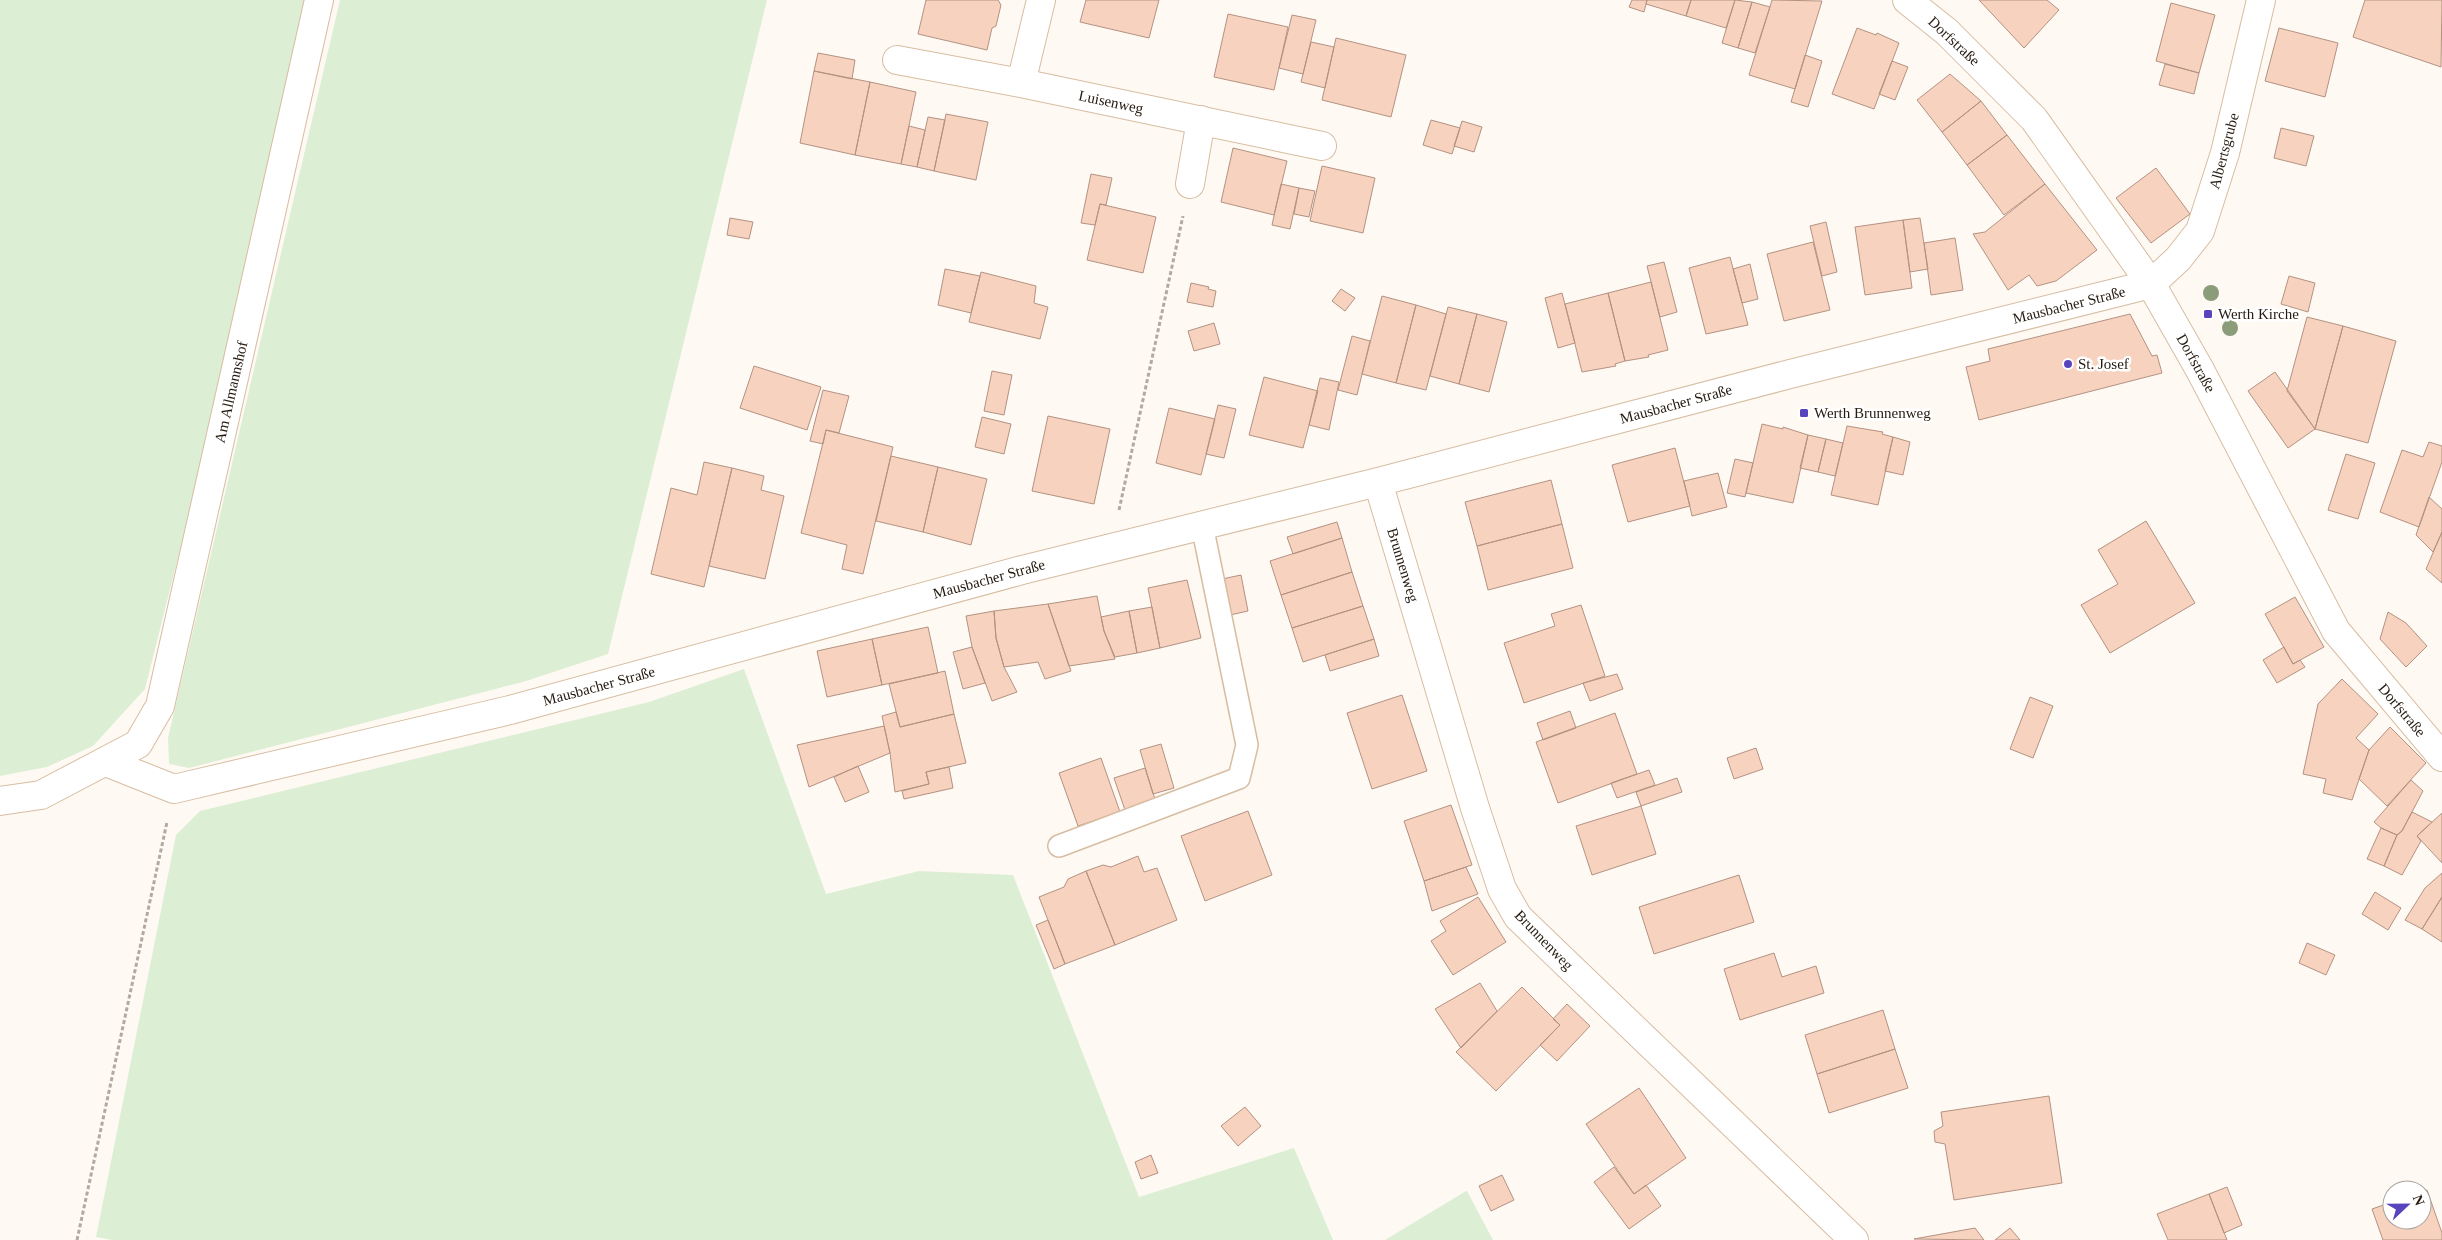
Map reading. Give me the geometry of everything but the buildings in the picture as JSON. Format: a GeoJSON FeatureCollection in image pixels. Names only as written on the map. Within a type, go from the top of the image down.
{"type":"FeatureCollection","features":[{"type":"Feature","properties":{"kind":"street","name":"Am Allmannshof"},"geometry":{"type":"LineString","coordinates":[[106,762],[138,744],[160,706],[319,0]]}},
{"type":"Feature","properties":{"kind":"street"},"geometry":{"type":"LineString","coordinates":[[1021,83],[1041,0]]}},
{"type":"Feature","properties":{"kind":"street","name":"Dorfstraße"},"geometry":{"type":"LineString","coordinates":[[1907,0],[1947,32],[2034,120],[2151,284],[2200,370],[2336,631],[2437,739]]}},
{"type":"Feature","properties":{"kind":"street","name":"Albertsgrube"},"geometry":{"type":"LineString","coordinates":[[2151,284],[2178,259],[2200,231],[2225,153],[2261,0]]}},
{"type":"Feature","properties":{"kind":"street","name":"Luisenweg"},"geometry":{"type":"LineString","coordinates":[[897,60],[1021,83],[1322,146]]}},
{"type":"Feature","properties":{"kind":"street"},"geometry":{"type":"LineString","coordinates":[[1190,184],[1201,120]]}},
{"type":"Feature","properties":{"kind":"street","name":"Mausbacher Straße"},"geometry":{"type":"LineString","coordinates":[[174,789],[510,710],[1111,548],[1378,482],[1790,374],[2151,284]]}},
{"type":"Feature","properties":{"kind":"street","name":"Brunnenweg"},"geometry":{"type":"LineString","coordinates":[[1378,482],[1475,808],[1502,889],[1518,917],[1854,1240]]}},
{"type":"Feature","properties":{"kind":"street"},"geometry":{"type":"LineString","coordinates":[[0,801],[41,795],[106,762],[174,789]]}},
{"type":"Feature","properties":{"kind":"lane"},"geometry":{"type":"LineString","coordinates":[[1060,846],[1239,778],[1248,745],[1202,525]]}},
{"type":"Feature","properties":{"kind":"path"},"geometry":{"type":"LineString","coordinates":[[1111,548],[1190,184]]}},
{"type":"Feature","properties":{"kind":"path"},"geometry":{"type":"LineString","coordinates":[[76,1240],[174,789]]}},
{"type":"Feature","properties":{"kind":"green space"},"geometry":{"type":"Polygon","coordinates":[[[0,0],[318,0],[145,689],[93,746],[47,767],[0,776],[0,0]]]}},
{"type":"Feature","properties":{"kind":"green space"},"geometry":{"type":"Polygon","coordinates":[[[340,0],[767,0],[608,654],[523,682],[189,768],[169,764],[168,738],[340,0]]]}},
{"type":"Feature","properties":{"kind":"green space"},"geometry":{"type":"Polygon","coordinates":[[[744,669],[826,894],[919,871],[1013,875],[1139,1197],[1294,1148],[1333,1240],[112,1240],[96,1237],[176,835],[200,811],[649,702],[744,669]]]}},
{"type":"Feature","properties":{"kind":"green space"},"geometry":{"type":"Polygon","coordinates":[[[1466,1191],[1493,1240],[1385,1240],[1466,1191]]]}},
{"type":"Feature","properties":{"kind":"place","name":"Werth Kirche"},"geometry":{"type":"Point","coordinates":[2208,314]}},
{"type":"Feature","properties":{"kind":"place","name":"St. Josef"},"geometry":{"type":"Point","coordinates":[2068,364]}},
{"type":"Feature","properties":{"kind":"place","name":"Werth Brunnenweg"},"geometry":{"type":"Point","coordinates":[1804,413]}}]}
